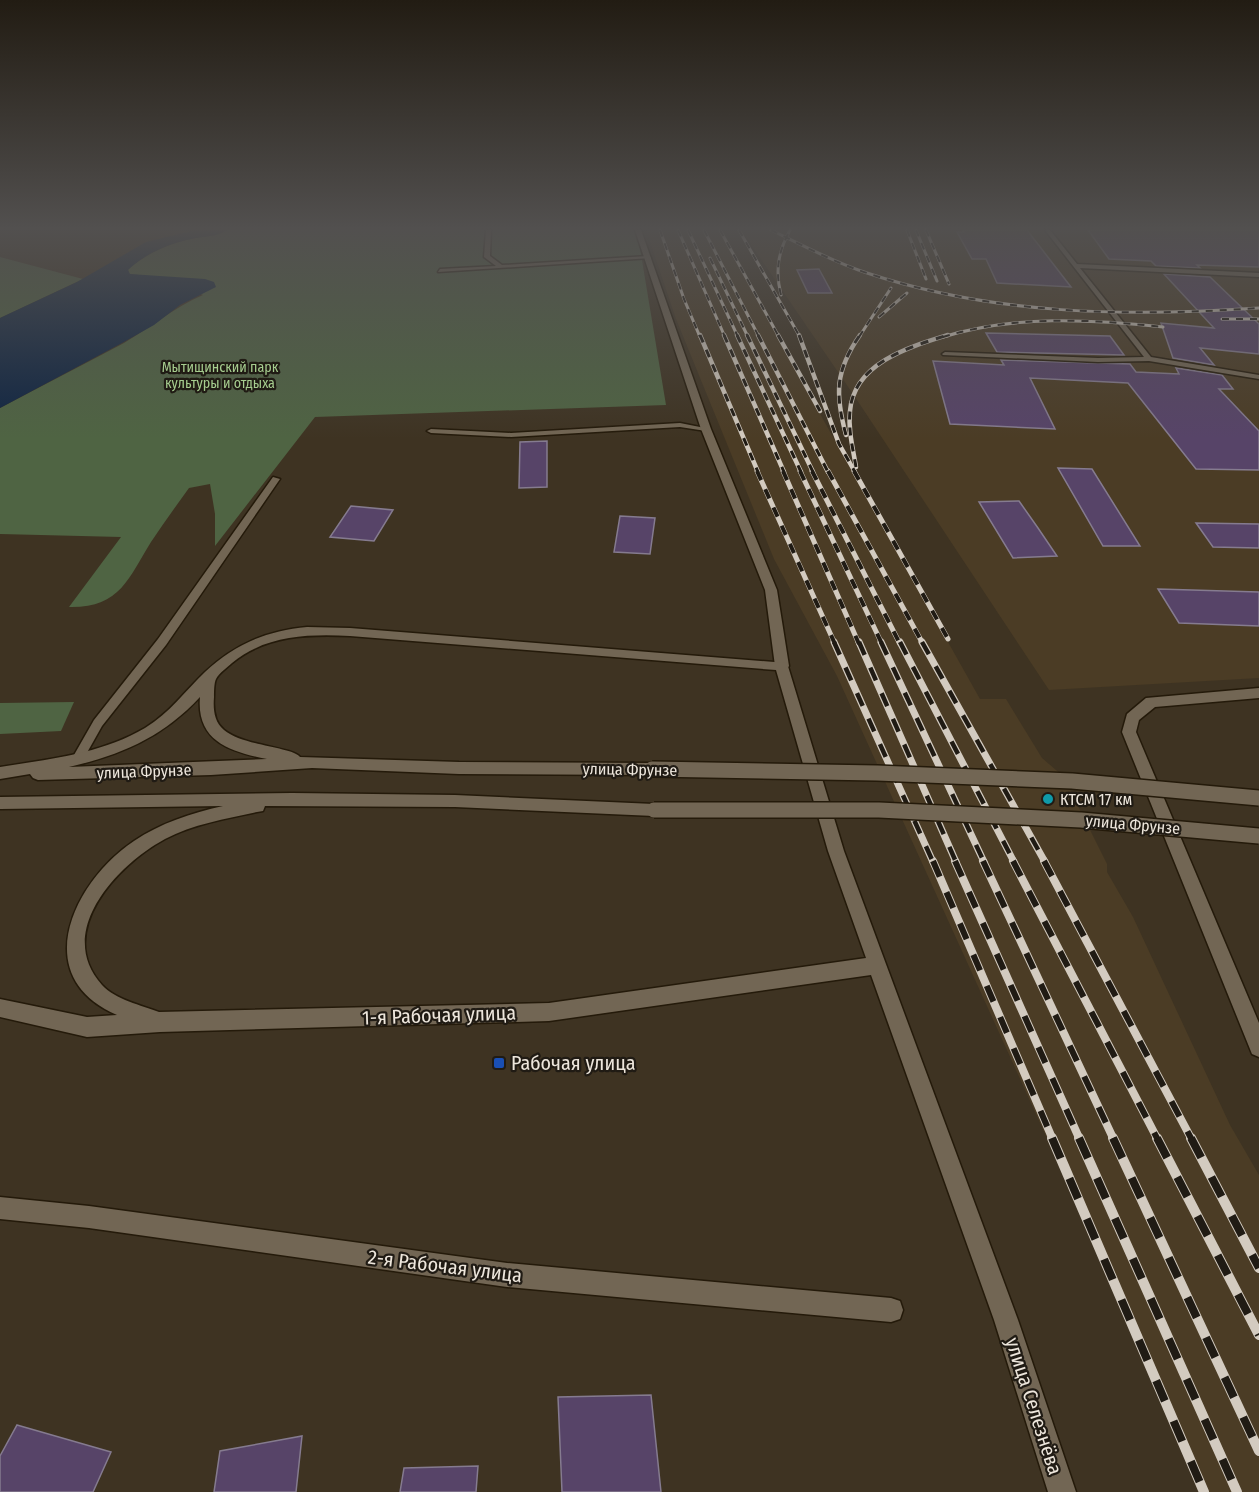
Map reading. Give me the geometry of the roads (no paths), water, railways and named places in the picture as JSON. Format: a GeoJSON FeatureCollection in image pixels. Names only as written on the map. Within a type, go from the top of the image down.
{"type":"FeatureCollection","features":[{"type":"Feature","properties":{"kind":"main road","name":"улица Селезнёва"},"geometry":{"type":"LineString","coordinates":[[662,300],[706,429],[771,590],[779,617],[776,630],[782,666],[836,851],[1006,1320],[1062,1492]]}},
{"type":"Feature","properties":{"kind":"main road"},"geometry":{"type":"LineString","coordinates":[[0,774],[86,758],[139,739],[171,717],[220,664],[248,646],[265,639],[300,632],[683,661],[782,666]]}},
{"type":"Feature","properties":{"kind":"main road"},"geometry":{"type":"LineString","coordinates":[[209,676],[206,710],[209,722],[216,733],[227,741],[243,747],[312,762]]}},
{"type":"Feature","properties":{"kind":"main road"},"geometry":{"type":"LineString","coordinates":[[1259,693],[1151,702],[1132,718],[1129,732],[1259,1047]]}},
{"type":"Feature","properties":{"kind":"main road","name":"улица Фрунзе"},"geometry":{"type":"LineString","coordinates":[[0,774],[211,769],[312,762],[459,768],[877,773],[1072,781],[1259,798]]}},
{"type":"Feature","properties":{"kind":"main road"},"geometry":{"type":"LineString","coordinates":[[160,1022],[98,994],[85,980],[77,962],[75,943],[79,922],[88,902],[100,882],[117,864],[157,835],[202,818],[292,799]]}},
{"type":"Feature","properties":{"kind":"main road","name":"улица Фрунзе"},"geometry":{"type":"LineString","coordinates":[[0,803],[292,799],[455,801],[654,810],[879,810],[1081,820],[1259,836]]}},
{"type":"Feature","properties":{"kind":"main road","name":"1-я Рабочая улица"},"geometry":{"type":"LineString","coordinates":[[0,1008],[87,1027],[160,1022],[549,1012],[877,965]]}},
{"type":"Feature","properties":{"kind":"main road","name":"2-я Рабочая улица"},"geometry":{"type":"LineString","coordinates":[[0,1208],[89,1217],[507,1275],[891,1310]]}},
{"type":"Feature","properties":{"kind":"lane"},"geometry":{"type":"LineString","coordinates":[[1102,300],[1149,358]]}},
{"type":"Feature","properties":{"kind":"lane"},"geometry":{"type":"LineString","coordinates":[[945,354],[1098,360],[1149,358],[1259,377]]}},
{"type":"Feature","properties":{"kind":"lane"},"geometry":{"type":"LineString","coordinates":[[431,431],[511,435],[680,425],[706,429]]}},
{"type":"Feature","properties":{"kind":"lane"},"geometry":{"type":"LineString","coordinates":[[80,755],[98,723],[162,642],[276,479]]}},
{"type":"Feature","properties":{"kind":"water"},"geometry":{"type":"Polygon","coordinates":[[[39,300],[191,300],[154,325],[0,408],[0,318],[39,300]]]}},
{"type":"Feature","properties":{"kind":"railway"},"geometry":{"type":"LineString","coordinates":[[684,300],[700,337]]}},
{"type":"Feature","properties":{"kind":"railway"},"geometry":{"type":"LineString","coordinates":[[709,300],[725,337]]}},
{"type":"Feature","properties":{"kind":"railway"},"geometry":{"type":"LineString","coordinates":[[721,300],[738,337]]}},
{"type":"Feature","properties":{"kind":"railway"},"geometry":{"type":"LineString","coordinates":[[730,300],[748,337]]}},
{"type":"Feature","properties":{"kind":"railway"},"geometry":{"type":"LineString","coordinates":[[740,300],[759,337]]}},
{"type":"Feature","properties":{"kind":"railway"},"geometry":{"type":"LineString","coordinates":[[758,300],[779,337]]}},
{"type":"Feature","properties":{"kind":"railway"},"geometry":{"type":"LineString","coordinates":[[779,300],[799,336]]}},
{"type":"Feature","properties":{"kind":"railway"},"geometry":{"type":"LineString","coordinates":[[859,337],[883,300]]}},
{"type":"Feature","properties":{"kind":"railway"},"geometry":{"type":"LineString","coordinates":[[879,317],[899,300]]}},
{"type":"Feature","properties":{"kind":"railway"},"geometry":{"type":"LineString","coordinates":[[979,300],[1061,310],[1110,312],[1259,308]]}},
{"type":"Feature","properties":{"kind":"railway"},"geometry":{"type":"LineString","coordinates":[[1222,319],[1259,319]]}},
{"type":"Feature","properties":{"kind":"railway"},"geometry":{"type":"LineString","coordinates":[[943,337],[997,325],[1025,322],[1108,322],[1163,327]]}},
{"type":"Feature","properties":{"kind":"railway"},"geometry":{"type":"LineString","coordinates":[[700,335],[758,472]]}},
{"type":"Feature","properties":{"kind":"railway"},"geometry":{"type":"LineString","coordinates":[[724,335],[784,472]]}},
{"type":"Feature","properties":{"kind":"railway"},"geometry":{"type":"LineString","coordinates":[[737,335],[801,472]]}},
{"type":"Feature","properties":{"kind":"railway"},"geometry":{"type":"LineString","coordinates":[[747,335],[813,472]]}},
{"type":"Feature","properties":{"kind":"railway"},"geometry":{"type":"LineString","coordinates":[[758,335],[828,472]]}},
{"type":"Feature","properties":{"kind":"railway"},"geometry":{"type":"LineString","coordinates":[[778,335],[820,411]]}},
{"type":"Feature","properties":{"kind":"railway"},"geometry":{"type":"LineString","coordinates":[[846,435],[840,407],[840,383],[846,360],[860,335]]}},
{"type":"Feature","properties":{"kind":"railway"},"geometry":{"type":"LineString","coordinates":[[856,467],[850,432],[850,411],[854,394],[862,381],[872,369],[886,360],[917,345],[948,335]]}},
{"type":"Feature","properties":{"kind":"railway"},"geometry":{"type":"LineString","coordinates":[[799,336],[839,444],[855,472]]}},
{"type":"Feature","properties":{"kind":"railway"},"geometry":{"type":"LineString","coordinates":[[757,471],[835,644]]}},
{"type":"Feature","properties":{"kind":"railway"},"geometry":{"type":"LineString","coordinates":[[783,471],[859,644]]}},
{"type":"Feature","properties":{"kind":"railway"},"geometry":{"type":"LineString","coordinates":[[800,471],[882,644]]}},
{"type":"Feature","properties":{"kind":"railway"},"geometry":{"type":"LineString","coordinates":[[812,471],[900,644]]}},
{"type":"Feature","properties":{"kind":"railway"},"geometry":{"type":"LineString","coordinates":[[828,471],[923,644]]}},
{"type":"Feature","properties":{"kind":"railway"},"geometry":{"type":"LineString","coordinates":[[854,471],[948,639]]}},
{"type":"Feature","properties":{"kind":"railway"},"geometry":{"type":"LineString","coordinates":[[834,642],[933,862]]}},
{"type":"Feature","properties":{"kind":"railway"},"geometry":{"type":"LineString","coordinates":[[859,642],[956,862]]}},
{"type":"Feature","properties":{"kind":"railway"},"geometry":{"type":"LineString","coordinates":[[881,642],[984,862]]}},
{"type":"Feature","properties":{"kind":"railway"},"geometry":{"type":"LineString","coordinates":[[900,642],[1014,862]]}},
{"type":"Feature","properties":{"kind":"railway"},"geometry":{"type":"LineString","coordinates":[[922,642],[1045,862]]}},
{"type":"Feature","properties":{"kind":"railway"},"geometry":{"type":"LineString","coordinates":[[933,861],[1053,1140]]}},
{"type":"Feature","properties":{"kind":"railway"},"geometry":{"type":"LineString","coordinates":[[955,861],[1080,1140]]}},
{"type":"Feature","properties":{"kind":"railway"},"geometry":{"type":"LineString","coordinates":[[983,861],[1114,1140]]}},
{"type":"Feature","properties":{"kind":"railway"},"geometry":{"type":"LineString","coordinates":[[1013,861],[1158,1140]]}},
{"type":"Feature","properties":{"kind":"railway"},"geometry":{"type":"LineString","coordinates":[[1044,861],[1192,1140]]}},
{"type":"Feature","properties":{"kind":"railway"},"geometry":{"type":"LineString","coordinates":[[1052,1138],[1204,1492]]}},
{"type":"Feature","properties":{"kind":"railway"},"geometry":{"type":"LineString","coordinates":[[1079,1138],[1237,1492]]}},
{"type":"Feature","properties":{"kind":"railway"},"geometry":{"type":"LineString","coordinates":[[1113,1138],[1259,1451]]}},
{"type":"Feature","properties":{"kind":"railway"},"geometry":{"type":"LineString","coordinates":[[1157,1138],[1259,1335]]}},
{"type":"Feature","properties":{"kind":"railway"},"geometry":{"type":"LineString","coordinates":[[1191,1138],[1259,1268]]}},
{"type":"Feature","properties":{"kind":"place","name":"КТСМ 17 км"},"geometry":{"type":"Point","coordinates":[1048,799]}},
{"type":"Feature","properties":{"kind":"place","name":"Рабочая улица"},"geometry":{"type":"Point","coordinates":[499,1063]}},
{"type":"Feature","properties":{"kind":"park label","name":"Мытищинский парк культуры и отдыха"},"geometry":{"type":"Point","coordinates":[220,376]}}]}
